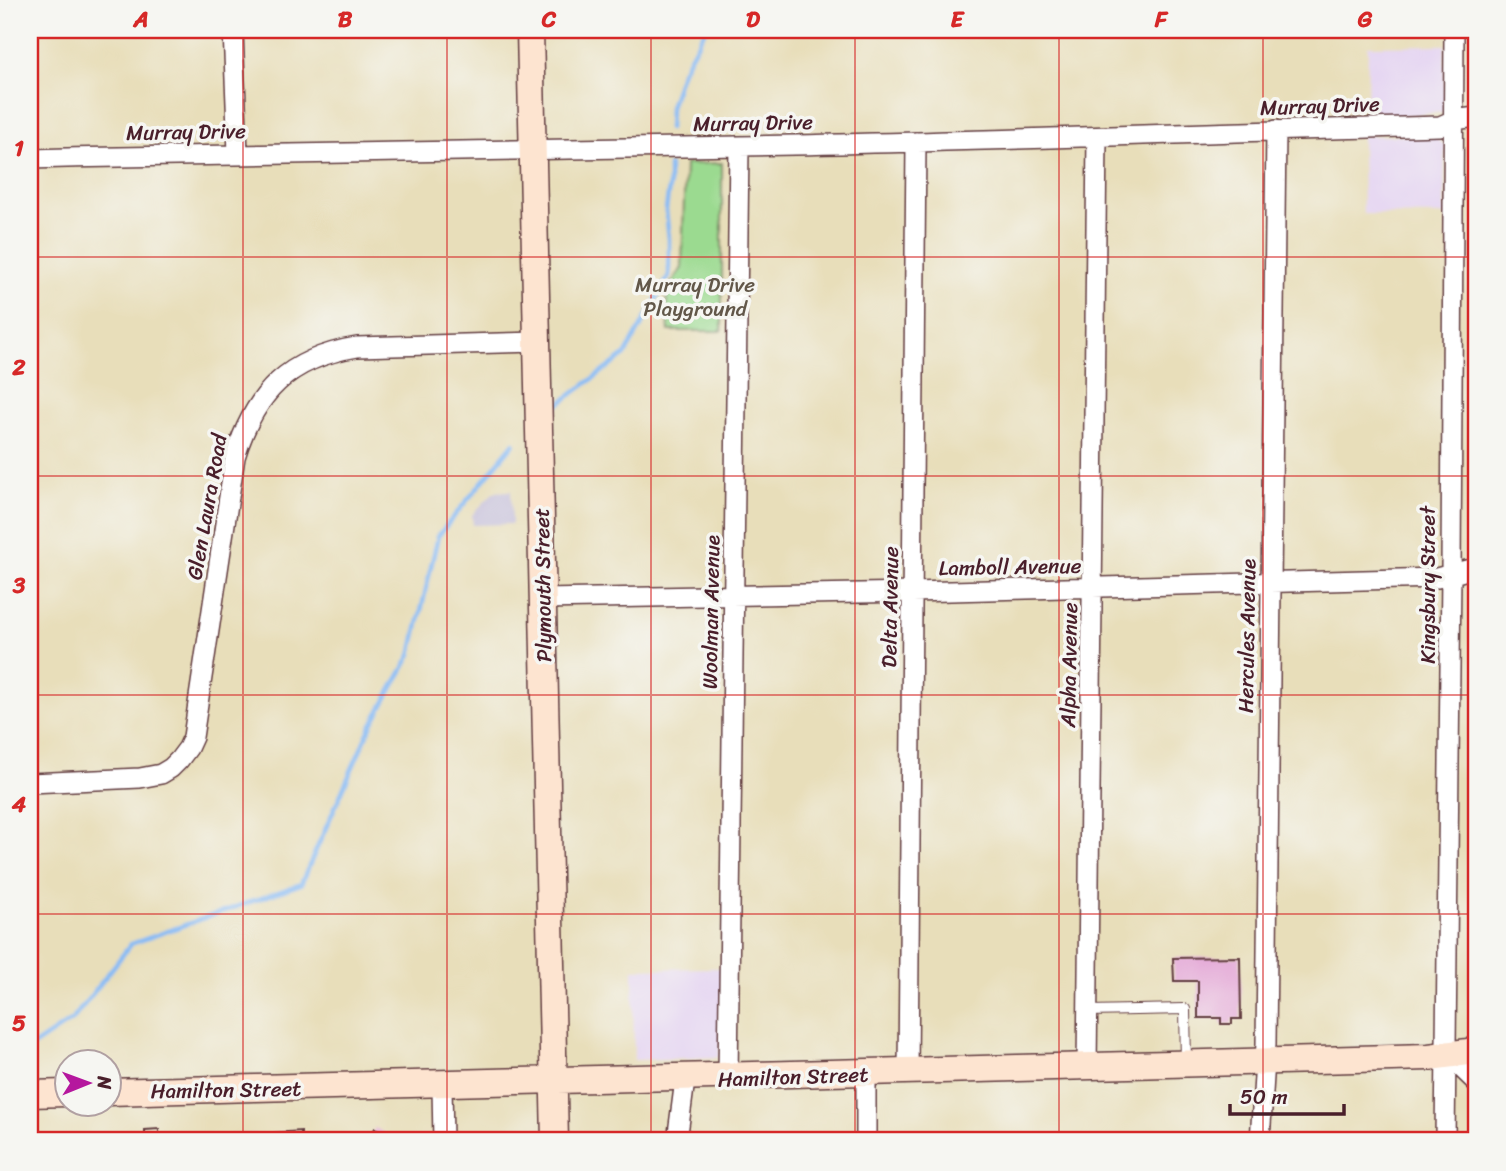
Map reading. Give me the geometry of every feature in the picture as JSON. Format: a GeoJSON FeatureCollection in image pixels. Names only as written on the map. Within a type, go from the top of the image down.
{"type":"FeatureCollection","features":[{"type":"Feature","properties":{"kind":"street"},"geometry":{"type":"LineString","coordinates":[[233,30],[238,153]]}},
{"type":"Feature","properties":{"kind":"street","name":"Plymouth Street"},"geometry":{"type":"LineString","coordinates":[[530,30],[555,1141]]}},
{"type":"Feature","properties":{"kind":"street","name":"Kingsbury Street"},"geometry":{"type":"LineString","coordinates":[[1445,1141],[1454,30]]}},
{"type":"Feature","properties":{"kind":"street","name":"Murray Drive"},"geometry":{"type":"LineString","coordinates":[[30,159],[1097,137],[1440,126],[1454,120],[1476,117]]}},
{"type":"Feature","properties":{"kind":"street","name":"Hercules Avenue"},"geometry":{"type":"LineString","coordinates":[[1259,1141],[1265,1062],[1276,130]]}},
{"type":"Feature","properties":{"kind":"street","name":"Alpha Avenue"},"geometry":{"type":"LineString","coordinates":[[1087,1068],[1097,137]]}},
{"type":"Feature","properties":{"kind":"street","name":"Delta Avenue"},"geometry":{"type":"LineString","coordinates":[[908,1073],[916,142]]}},
{"type":"Feature","properties":{"kind":"street","name":"Woolman Avenue"},"geometry":{"type":"LineString","coordinates":[[728,1078],[739,146]]}},
{"type":"Feature","properties":{"kind":"street","name":"Glen Laura Road"},"geometry":{"type":"LineString","coordinates":[[30,783],[140,778],[161,774],[171,768],[188,748],[193,737],[235,457],[242,433],[256,407],[270,389],[289,372],[332,351],[357,347],[538,342]]}},
{"type":"Feature","properties":{"kind":"street","name":"Lamboll Avenue"},"geometry":{"type":"LineString","coordinates":[[544,600],[1437,578],[1476,569]]}},
{"type":"Feature","properties":{"kind":"street","name":"Hamilton Street"},"geometry":{"type":"LineString","coordinates":[[122,1092],[866,1075],[1429,1057],[1476,1051]]}},
{"type":"Feature","properties":{"kind":"street"},"geometry":{"type":"LineString","coordinates":[[1447,1054],[1476,1082]]}},
{"type":"Feature","properties":{"kind":"street"},"geometry":{"type":"LineString","coordinates":[[866,1075],[866,1141]]}},
{"type":"Feature","properties":{"kind":"street"},"geometry":{"type":"LineString","coordinates":[[677,1141],[685,1080]]}},
{"type":"Feature","properties":{"kind":"street"},"geometry":{"type":"LineString","coordinates":[[442,1086],[443,1141]]}},
{"type":"Feature","properties":{"kind":"street"},"geometry":{"type":"LineString","coordinates":[[30,1094],[52,1093]]}},
{"type":"Feature","properties":{"kind":"lane"},"geometry":{"type":"LineString","coordinates":[[1088,1011],[1185,1009],[1186,1064]]}},
{"type":"Feature","properties":{"kind":"shaded area"},"geometry":{"type":"Polygon","coordinates":[[[1445,45],[1444,112],[1367,119],[1368,46],[1445,45]]]}},
{"type":"Feature","properties":{"kind":"shaded area"},"geometry":{"type":"Polygon","coordinates":[[[1362,136],[1434,136],[1445,146],[1444,215],[1363,214],[1362,136]]]}},
{"type":"Feature","properties":{"kind":"shaded area"},"geometry":{"type":"Polygon","coordinates":[[[511,491],[512,524],[473,525],[472,515],[494,492],[511,491]]]}},
{"type":"Feature","properties":{"kind":"shaded area"},"geometry":{"type":"Polygon","coordinates":[[[724,968],[719,1057],[634,1060],[633,969],[724,968]]]}},
{"type":"Feature","properties":{"kind":"green space","name":"Murray Drive Playground"},"geometry":{"type":"Polygon","coordinates":[[[722,163],[722,331],[669,331],[666,291],[682,268],[685,164],[722,163]]]}},
{"type":"Feature","properties":{"kind":"building"},"geometry":{"type":"Polygon","coordinates":[[[1240,957],[1241,1019],[1232,1019],[1232,1024],[1221,1024],[1221,1018],[1198,1018],[1198,981],[1174,981],[1173,958],[1240,957]]]}},
{"type":"Feature","properties":{"kind":"building"},"geometry":{"type":"Polygon","coordinates":[[[375,1128],[398,1141],[368,1141],[375,1128]]]}},
{"type":"Feature","properties":{"kind":"building"},"geometry":{"type":"Polygon","coordinates":[[[159,1129],[159,1141],[145,1141],[145,1130],[159,1129]]]}},
{"type":"Feature","properties":{"kind":"building"},"geometry":{"type":"Polygon","coordinates":[[[301,1131],[301,1141],[274,1141],[274,1133],[301,1131]]]}},
{"type":"Feature","properties":{"kind":"building"},"geometry":{"type":"Polygon","coordinates":[[[257,1134],[258,1141],[230,1141],[229,1135],[257,1134]]]}},
{"type":"Feature","properties":{"kind":"building"},"geometry":{"type":"Polygon","coordinates":[[[340,1137],[340,1141],[314,1141],[314,1138],[340,1137]]]}},
{"type":"Feature","properties":{"kind":"waterway"},"geometry":{"type":"LineString","coordinates":[[669,129],[670,107],[681,73],[705,30]]}},
{"type":"Feature","properties":{"kind":"waterway"},"geometry":{"type":"LineString","coordinates":[[556,406],[625,355],[669,276],[666,210],[669,166]]}},
{"type":"Feature","properties":{"kind":"waterway"},"geometry":{"type":"LineString","coordinates":[[30,1048],[73,1019],[131,944],[301,884],[371,726],[411,655],[438,536],[514,443]]}}]}
